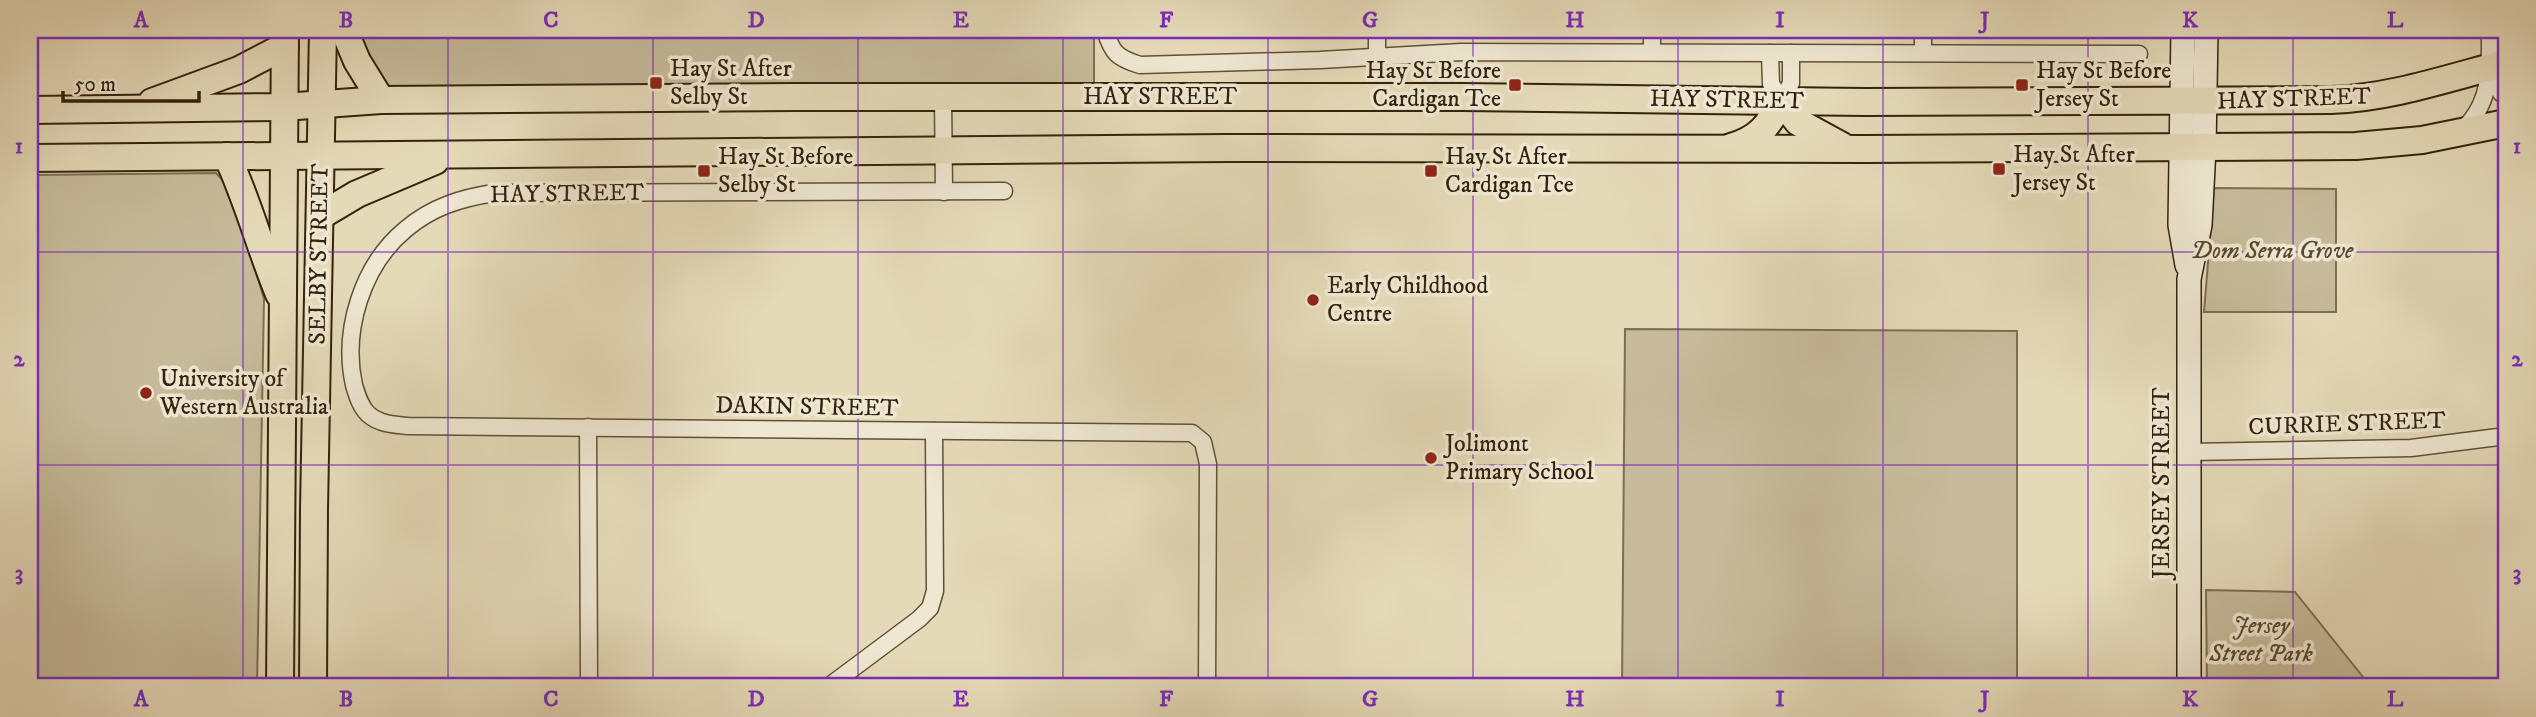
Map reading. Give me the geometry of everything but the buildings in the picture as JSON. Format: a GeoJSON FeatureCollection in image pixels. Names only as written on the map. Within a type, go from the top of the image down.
{"type":"FeatureCollection","features":[{"type":"Feature","properties":{"kind":"main road","name":"SELBY STREET"},"geometry":{"type":"LineString","coordinates":[[313,687],[323,30]]}},
{"type":"Feature","properties":{"kind":"main road"},"geometry":{"type":"LineString","coordinates":[[344,30],[357,61],[381,100]]}},
{"type":"Feature","properties":{"kind":"main road","name":"SELBY STREET"},"geometry":{"type":"LineString","coordinates":[[280,687],[285,38]]}},
{"type":"Feature","properties":{"kind":"main road"},"geometry":{"type":"LineString","coordinates":[[127,110],[226,75],[285,38]]}},
{"type":"Feature","properties":{"kind":"main road","name":"HAY STREET"},"geometry":{"type":"LineString","coordinates":[[30,110],[322,106],[381,100],[943,97],[2193,102],[2356,100],[2391,94],[2498,65]]}},
{"type":"Feature","properties":{"kind":"main road"},"geometry":{"type":"LineString","coordinates":[[1722,149],[1748,142],[1767,124],[1782,101],[1798,122],[1847,149]]}},
{"type":"Feature","properties":{"kind":"main road","name":"HAY STREET"},"geometry":{"type":"LineString","coordinates":[[30,158],[943,150],[2356,146],[2423,140],[2506,123]]}},
{"type":"Feature","properties":{"kind":"main road"},"geometry":{"type":"LineString","coordinates":[[227,156],[244,196],[261,251],[284,305]]}},
{"type":"Feature","properties":{"kind":"main road"},"geometry":{"type":"LineString","coordinates":[[320,216],[367,189],[450,156]]}},
{"type":"Feature","properties":{"kind":"main road"},"geometry":{"type":"LineString","coordinates":[[282,509],[314,509]]}},
{"type":"Feature","properties":{"kind":"street"},"geometry":{"type":"LineString","coordinates":[[1105,30],[1110,46],[1122,60],[1140,65],[1241,64],[1461,52],[2139,54]]}},
{"type":"Feature","properties":{"kind":"street"},"geometry":{"type":"LineString","coordinates":[[1377,30],[1377,57]]}},
{"type":"Feature","properties":{"kind":"street"},"geometry":{"type":"LineString","coordinates":[[1652,30],[1652,52]]}},
{"type":"Feature","properties":{"kind":"street"},"geometry":{"type":"LineString","coordinates":[[1923,30],[1923,52]]}},
{"type":"Feature","properties":{"kind":"street","name":"JERSEY STREET"},"geometry":{"type":"LineString","coordinates":[[2183,30],[2193,102]]}},
{"type":"Feature","properties":{"kind":"street","name":"JERSEY STREET"},"geometry":{"type":"LineString","coordinates":[[2189,687],[2189,279],[2200,225],[2192,148],[2193,102],[2206,30]]}},
{"type":"Feature","properties":{"kind":"street"},"geometry":{"type":"LineString","coordinates":[[2490,30],[2501,93],[2506,97]]}},
{"type":"Feature","properties":{"kind":"street"},"geometry":{"type":"LineString","coordinates":[[1770,53],[1771,84],[1782,101]]}},
{"type":"Feature","properties":{"kind":"street"},"geometry":{"type":"LineString","coordinates":[[1782,101],[1791,83],[1791,53]]}},
{"type":"Feature","properties":{"kind":"street"},"geometry":{"type":"LineString","coordinates":[[2459,133],[2481,107],[2498,65]]}},
{"type":"Feature","properties":{"kind":"street"},"geometry":{"type":"LineString","coordinates":[[943,97],[944,192]]}},
{"type":"Feature","properties":{"kind":"street","name":"HAY STREET"},"geometry":{"type":"LineString","coordinates":[[408,426],[384,424],[368,414],[357,398],[351,370],[352,329],[366,282],[383,253],[403,230],[421,216],[443,205],[494,193],[1004,191]]}},
{"type":"Feature","properties":{"kind":"street","name":"DAKIN STREET"},"geometry":{"type":"LineString","coordinates":[[408,426],[1177,431],[1195,434],[1203,442],[1208,464],[1207,687]]}},
{"type":"Feature","properties":{"kind":"street"},"geometry":{"type":"LineString","coordinates":[[588,428],[589,687]]}},
{"type":"Feature","properties":{"kind":"street"},"geometry":{"type":"LineString","coordinates":[[828,687],[930,608],[935,591],[934,431]]}},
{"type":"Feature","properties":{"kind":"street","name":"CURRIE STREET"},"geometry":{"type":"LineString","coordinates":[[2189,453],[2411,448],[2506,436]]}},
{"type":"Feature","properties":{"kind":"green space"},"geometry":{"type":"Polygon","coordinates":[[[353,30],[1094,30],[1094,85],[396,87],[385,85],[353,30]]]}},
{"type":"Feature","properties":{"kind":"green space","name":"University of Western Australia"},"geometry":{"type":"Polygon","coordinates":[[[216,173],[233,191],[264,299],[257,687],[30,687],[30,175],[216,173]]]}},
{"type":"Feature","properties":{"kind":"green space","name":"Dom Serra Grove"},"geometry":{"type":"Polygon","coordinates":[[[2214,188],[2336,189],[2336,312],[2204,312],[2214,188]]]}},
{"type":"Feature","properties":{"kind":"green space"},"geometry":{"type":"Polygon","coordinates":[[[1625,329],[2017,331],[2017,687],[1622,687],[1625,329]]]}},
{"type":"Feature","properties":{"kind":"green space","name":"Jersey Street Park"},"geometry":{"type":"Polygon","coordinates":[[[2206,590],[2295,592],[2371,687],[2207,687],[2206,590]]]}},
{"type":"Feature","properties":{"kind":"place","name":"Hay St After Selby St"},"geometry":{"type":"Point","coordinates":[656,83]}},
{"type":"Feature","properties":{"kind":"place","name":"Hay St Before Cardigan Tce"},"geometry":{"type":"Point","coordinates":[1515,85]}},
{"type":"Feature","properties":{"kind":"place","name":"Hay St Before Jersey St"},"geometry":{"type":"Point","coordinates":[2022,85]}},
{"type":"Feature","properties":{"kind":"place","name":"Hay St After Jersey St"},"geometry":{"type":"Point","coordinates":[1999,169]}},
{"type":"Feature","properties":{"kind":"place","name":"Hay St Before Selby St"},"geometry":{"type":"Point","coordinates":[704,171]}},
{"type":"Feature","properties":{"kind":"place","name":"Hay St After Cardigan Tce"},"geometry":{"type":"Point","coordinates":[1431,171]}},
{"type":"Feature","properties":{"kind":"place","name":"Early Childhood Centre"},"geometry":{"type":"Point","coordinates":[1313,300]}},
{"type":"Feature","properties":{"kind":"place","name":"University of Western Australia"},"geometry":{"type":"Point","coordinates":[146,393]}},
{"type":"Feature","properties":{"kind":"place","name":"Jolimont Primary School"},"geometry":{"type":"Point","coordinates":[1431,458]}}]}
